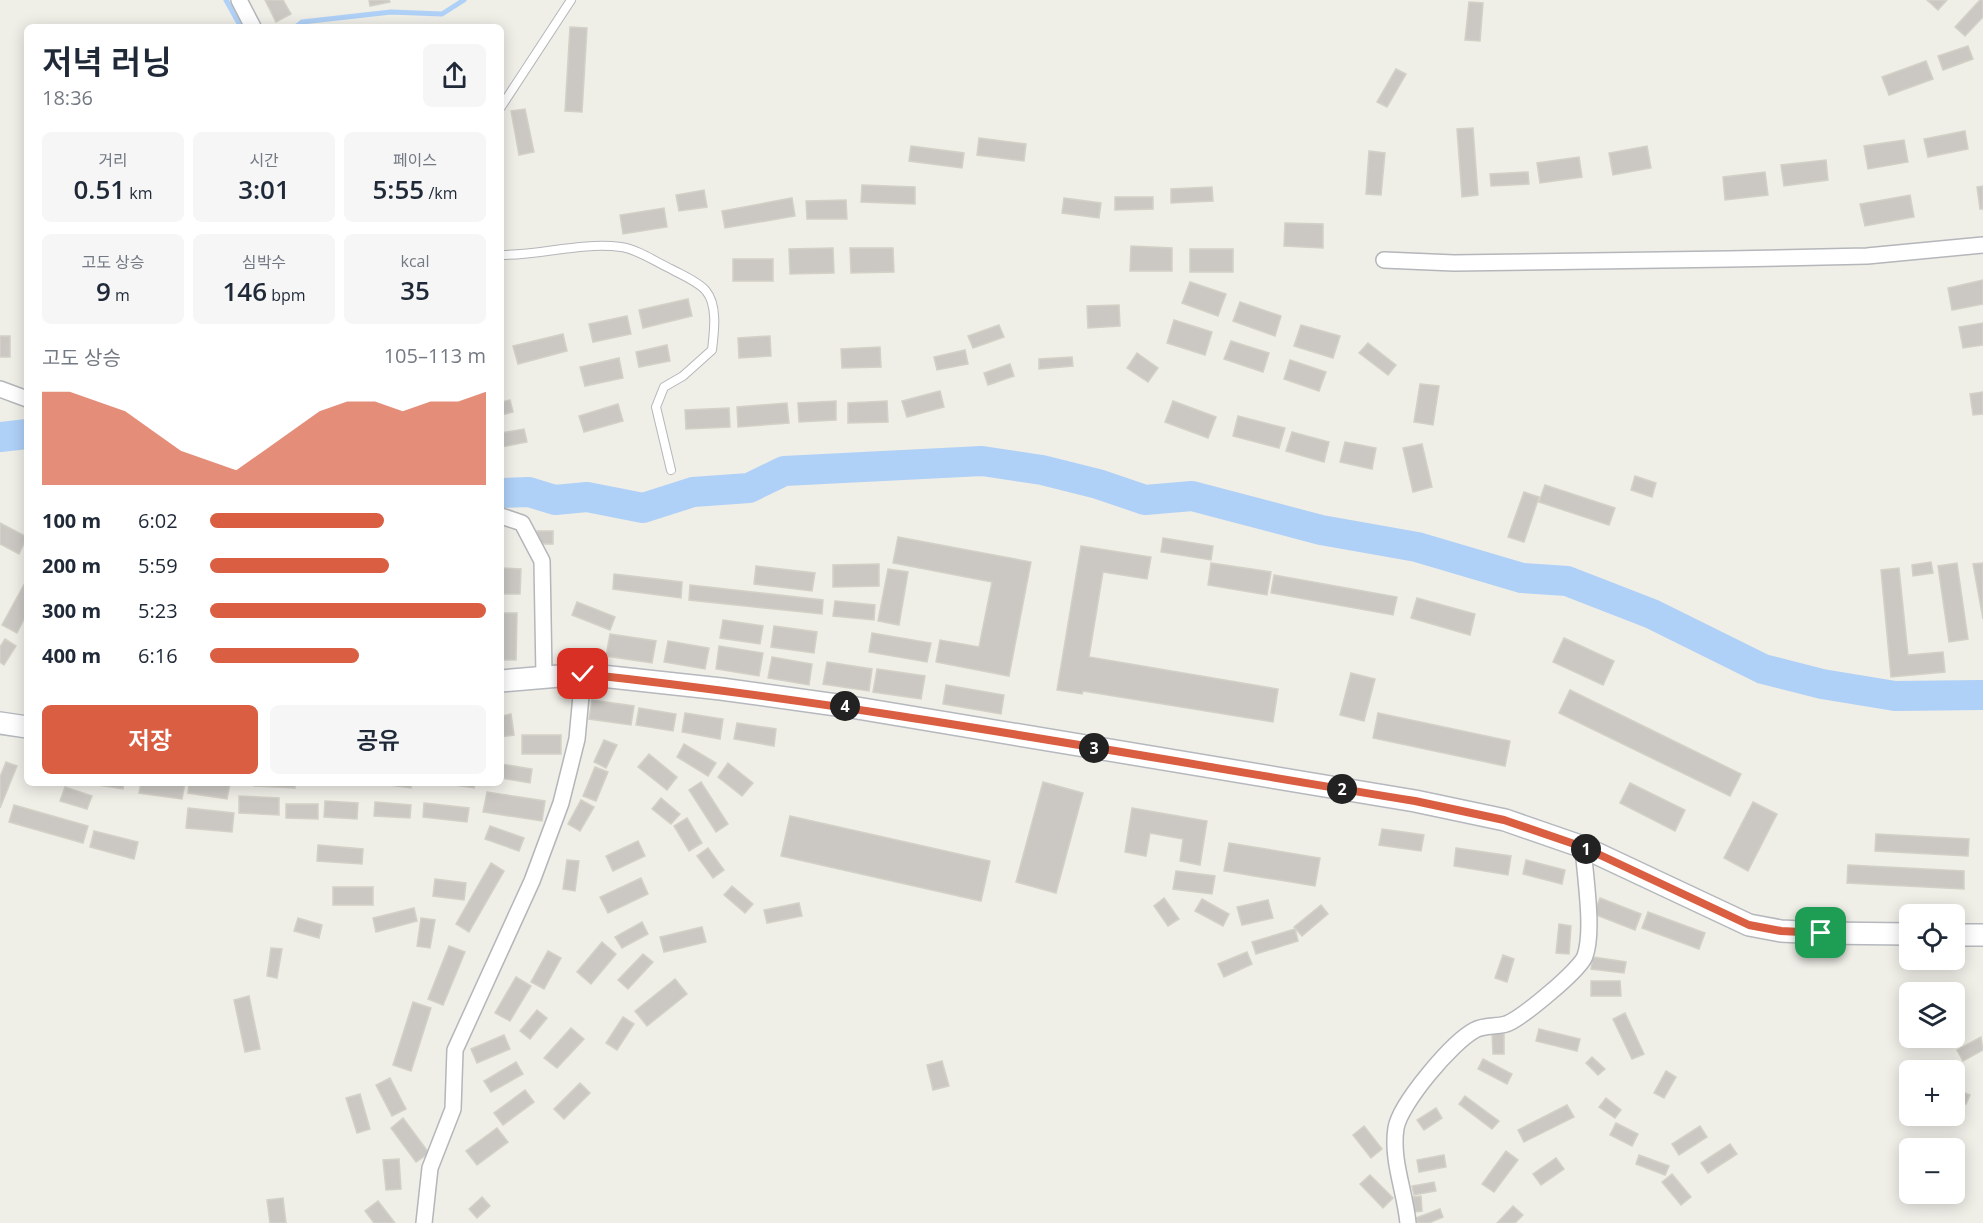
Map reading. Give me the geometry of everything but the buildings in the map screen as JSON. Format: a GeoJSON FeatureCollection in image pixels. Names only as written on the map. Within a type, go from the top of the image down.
{"type":"FeatureCollection","features":[{"type":"Feature","properties":{"kind":"street"},"geometry":{"type":"LineString","coordinates":[[239,0],[251,24]]}},
{"type":"Feature","properties":{"kind":"street"},"geometry":{"type":"LineString","coordinates":[[1384,260],[1454,263],[1868,256],[1983,245]]}},
{"type":"Feature","properties":{"kind":"street"},"geometry":{"type":"LineString","coordinates":[[0,389],[24,398]]}},
{"type":"Feature","properties":{"kind":"street"},"geometry":{"type":"LineString","coordinates":[[424,1223],[430,1168],[453,1109],[455,1050],[532,881],[561,803],[577,740],[542,561],[522,523],[504,517]]}},
{"type":"Feature","properties":{"kind":"street"},"geometry":{"type":"LineString","coordinates":[[504,681],[564,675],[721,689],[851,707],[1415,801],[1504,820],[1583,847],[1749,925],[1781,931],[1899,934]]}},
{"type":"Feature","properties":{"kind":"street"},"geometry":{"type":"LineString","coordinates":[[0,723],[24,727]]}},
{"type":"Feature","properties":{"kind":"street"},"geometry":{"type":"LineString","coordinates":[[1408,1223],[1406,1197],[1395,1159],[1396,1126],[1414,1094],[1446,1054],[1476,1029],[1507,1023],[1532,1009],[1585,959],[1588,943],[1583,847]]}},
{"type":"Feature","properties":{"kind":"street"},"geometry":{"type":"LineString","coordinates":[[1965,935],[1983,935]]}},
{"type":"Feature","properties":{"kind":"lane"},"geometry":{"type":"LineString","coordinates":[[504,102],[571,0]]}},
{"type":"Feature","properties":{"kind":"lane"},"geometry":{"type":"LineString","coordinates":[[504,255],[524,255],[590,246],[623,247],[685,276],[707,291],[712,305],[714,328],[712,350],[683,376],[664,387],[656,407],[671,470]]}},
{"type":"Feature","properties":{"kind":"waterway"},"geometry":{"type":"LineString","coordinates":[[226,0],[239,24]]}},
{"type":"Feature","properties":{"kind":"waterway"},"geometry":{"type":"LineString","coordinates":[[300,24],[391,12],[442,14],[464,0]]}},
{"type":"Feature","properties":{"kind":"waterway"},"geometry":{"type":"LineString","coordinates":[[0,437],[24,434]]}},
{"type":"Feature","properties":{"kind":"waterway"},"geometry":{"type":"LineString","coordinates":[[504,493],[529,492],[555,500],[587,497],[643,508],[693,492],[749,488],[784,471],[982,461],[1042,470],[1098,484],[1145,500],[1192,496],[1321,530],[1417,547],[1522,578],[1567,581],[1652,614],[1763,669],[1822,684],[1895,696],[1983,695]]}},
{"type":"Feature","properties":{"kind":"route"},"geometry":{"type":"LineString","coordinates":[[583,674],[721,689],[851,707],[1415,801],[1504,820],[1583,847],[1749,925],[1781,931],[1821,933]]}}]}
